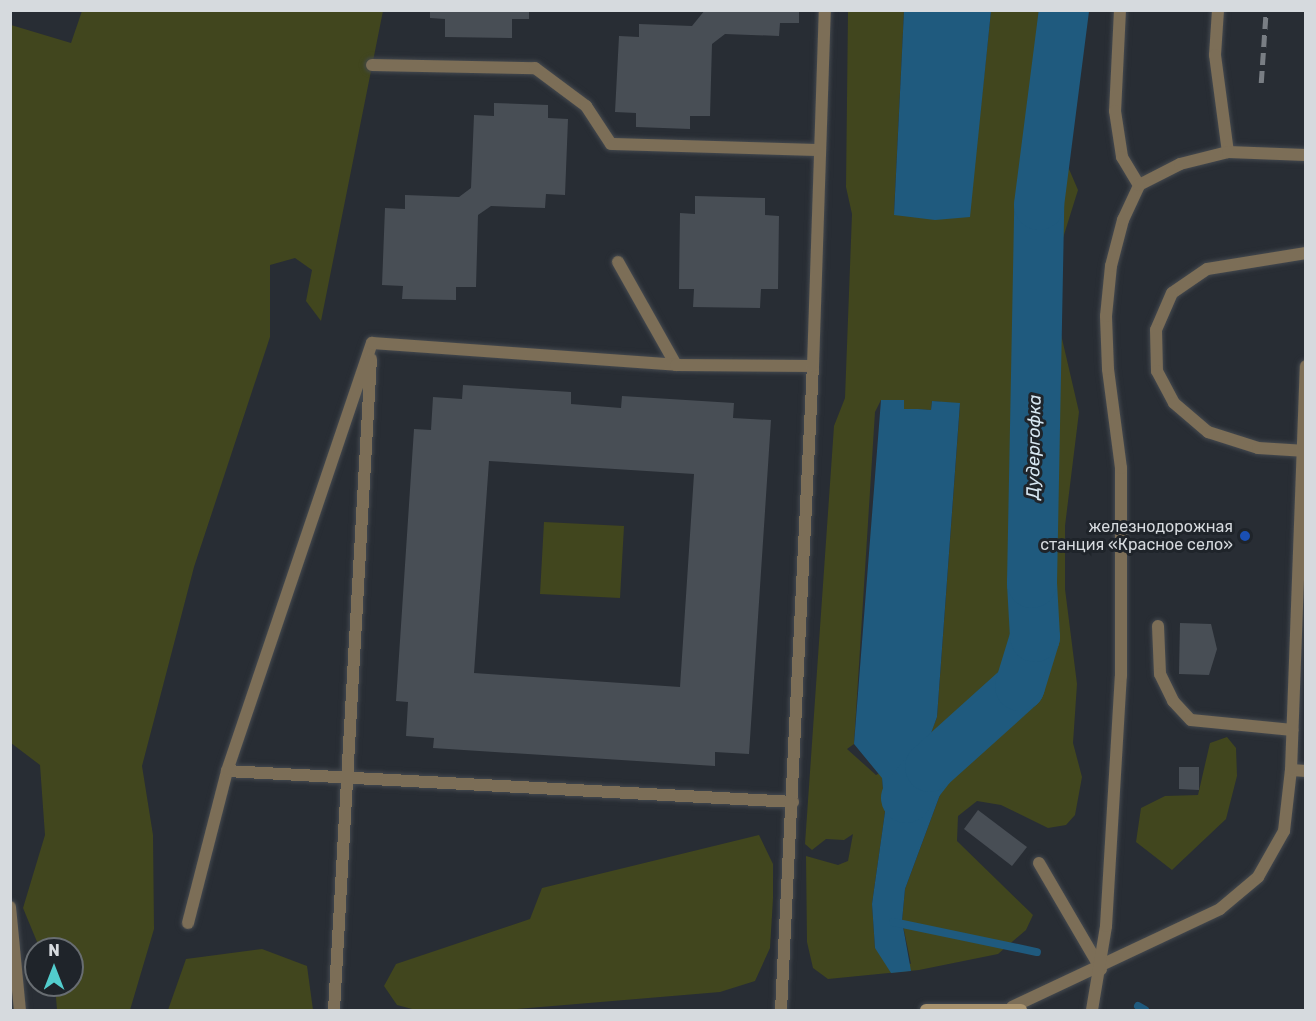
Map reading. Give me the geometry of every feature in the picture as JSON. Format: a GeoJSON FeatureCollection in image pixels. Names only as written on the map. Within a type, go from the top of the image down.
{"type":"FeatureCollection","features":[{"type":"Feature","properties":{"kind":"main road"},"geometry":{"type":"LineString","coordinates":[[926,1011],[1016,1009]]}},
{"type":"Feature","properties":{"kind":"lane"},"geometry":{"type":"LineString","coordinates":[[781,1011],[794,802],[813,366],[825,10]]}},
{"type":"Feature","properties":{"kind":"lane"},"geometry":{"type":"LineString","coordinates":[[1120,10],[1115,111],[1122,158],[1139,185]]}},
{"type":"Feature","properties":{"kind":"lane"},"geometry":{"type":"LineString","coordinates":[[1218,10],[1215,55],[1228,152]]}},
{"type":"Feature","properties":{"kind":"lane"},"geometry":{"type":"LineString","coordinates":[[372,65],[534,68],[586,106],[611,144],[819,150]]}},
{"type":"Feature","properties":{"kind":"lane"},"geometry":{"type":"LineString","coordinates":[[1092,1011],[1101,969],[1123,577],[1121,468],[1106,316],[1111,266],[1123,220],[1139,185],[1180,164],[1228,152],[1305,155]]}},
{"type":"Feature","properties":{"kind":"lane"},"geometry":{"type":"LineString","coordinates":[[1304,451],[1258,448],[1208,432],[1174,403],[1157,371],[1156,330],[1172,293],[1207,269],[1305,252]]}},
{"type":"Feature","properties":{"kind":"lane"},"geometry":{"type":"LineString","coordinates":[[618,262],[676,365]]}},
{"type":"Feature","properties":{"kind":"lane"},"geometry":{"type":"LineString","coordinates":[[372,343],[676,365],[813,366]]}},
{"type":"Feature","properties":{"kind":"lane"},"geometry":{"type":"LineString","coordinates":[[188,923],[227,771],[372,343]]}},
{"type":"Feature","properties":{"kind":"lane"},"geometry":{"type":"LineString","coordinates":[[334,1011],[372,343]]}},
{"type":"Feature","properties":{"kind":"lane"},"geometry":{"type":"LineString","coordinates":[[1016,1009],[1220,909],[1258,877],[1284,831],[1293,730],[1304,451],[1305,366]]}},
{"type":"Feature","properties":{"kind":"lane"},"geometry":{"type":"LineString","coordinates":[[1158,626],[1160,674],[1173,701],[1191,720],[1293,730]]}},
{"type":"Feature","properties":{"kind":"lane"},"geometry":{"type":"LineString","coordinates":[[1291,770],[1305,771]]}},
{"type":"Feature","properties":{"kind":"lane"},"geometry":{"type":"LineString","coordinates":[[227,771],[347,780],[794,802]]}},
{"type":"Feature","properties":{"kind":"lane"},"geometry":{"type":"LineString","coordinates":[[1039,863],[1101,969]]}},
{"type":"Feature","properties":{"kind":"lane"},"geometry":{"type":"LineString","coordinates":[[10,907],[14,979],[20,1011]]}},
{"type":"Feature","properties":{"kind":"green space"},"geometry":{"type":"Polygon","coordinates":[[[82,11],[383,11],[321,321],[306,301],[312,270],[295,258],[270,265],[270,337],[194,567],[142,766],[153,835],[154,929],[130,1010],[57,1010],[56,997],[84,997],[84,937],[35,937],[23,908],[45,835],[40,765],[11,743],[11,25],[71,43],[82,11]]]}},
{"type":"Feature","properties":{"kind":"green space"},"geometry":{"type":"Polygon","coordinates":[[[848,11],[904,11],[894,214],[969,217],[991,11],[1045,11],[1044,66],[1025,175],[1037,157],[1060,148],[1078,190],[1058,254],[1060,330],[1079,412],[1065,526],[1065,589],[1077,684],[1073,743],[1082,777],[1075,815],[1066,825],[1048,828],[1001,805],[977,801],[958,816],[957,841],[1033,915],[1026,930],[998,954],[919,970],[828,979],[813,968],[807,942],[806,856],[838,865],[848,861],[853,834],[844,840],[826,839],[812,850],[805,844],[834,426],[845,398],[852,214],[846,187],[848,11]],[[881,400],[875,412],[854,744],[847,749],[876,775],[924,751],[937,717],[960,404],[932,401],[931,410],[904,409],[881,400]],[[942,747],[882,778],[885,812],[872,904],[875,948],[911,964],[902,921],[905,889],[954,757],[942,747]]]}},
{"type":"Feature","properties":{"kind":"green space"},"geometry":{"type":"Polygon","coordinates":[[[544,522],[624,526],[620,598],[540,594],[544,522]]]}},
{"type":"Feature","properties":{"kind":"green space"},"geometry":{"type":"Polygon","coordinates":[[[1227,737],[1236,748],[1237,776],[1226,819],[1172,870],[1136,842],[1141,808],[1165,796],[1198,795],[1210,743],[1227,737]]]}},
{"type":"Feature","properties":{"kind":"green space"},"geometry":{"type":"Polygon","coordinates":[[[759,835],[773,864],[773,899],[770,948],[755,981],[720,992],[505,1010],[416,1010],[397,1005],[384,986],[396,964],[530,919],[542,888],[759,835]]]}},
{"type":"Feature","properties":{"kind":"green space"},"geometry":{"type":"Polygon","coordinates":[[[262,949],[307,966],[313,1010],[168,1010],[186,959],[262,949]]]}},
{"type":"Feature","properties":{"kind":"water"},"geometry":{"type":"Polygon","coordinates":[[[904,11],[991,11],[970,217],[935,220],[894,215],[904,11]]]}},
{"type":"Feature","properties":{"kind":"water"},"geometry":{"type":"Polygon","coordinates":[[[881,400],[904,400],[904,409],[931,410],[932,401],[960,403],[937,717],[923,755],[949,746],[954,757],[905,889],[902,921],[911,971],[891,973],[875,948],[872,904],[885,812],[882,778],[854,744],[881,400]]]}},
{"type":"Feature","properties":{"kind":"building"},"geometry":{"type":"Polygon","coordinates":[[[430,10],[529,10],[529,19],[512,19],[512,38],[445,37],[445,19],[430,18],[430,10]]]}},
{"type":"Feature","properties":{"kind":"building"},"geometry":{"type":"Polygon","coordinates":[[[705,10],[799,10],[799,23],[780,23],[779,36],[725,34],[712,44],[710,116],[690,116],[690,129],[636,127],[636,113],[615,112],[619,36],[639,37],[639,24],[692,26],[705,10]]]}},
{"type":"Feature","properties":{"kind":"building"},"geometry":{"type":"Polygon","coordinates":[[[494,103],[548,105],[548,118],[568,119],[565,195],[546,194],[545,208],[491,206],[478,215],[476,287],[456,287],[456,300],[402,299],[403,286],[382,285],[385,208],[405,209],[405,195],[459,197],[471,188],[474,115],[494,116],[494,103]]]}},
{"type":"Feature","properties":{"kind":"building"},"geometry":{"type":"Polygon","coordinates":[[[695,196],[765,198],[765,215],[779,216],[778,289],[761,289],[760,308],[693,307],[694,289],[679,289],[680,213],[695,214],[695,196]]]}},
{"type":"Feature","properties":{"kind":"building"},"geometry":{"type":"Polygon","coordinates":[[[463,385],[571,392],[571,404],[621,408],[622,396],[734,403],[733,418],[771,420],[749,754],[715,752],[715,766],[433,748],[434,738],[406,736],[408,702],[396,701],[414,429],[431,430],[433,397],[462,399],[463,385]],[[489,461],[474,673],[680,687],[694,474],[489,461]]]}},
{"type":"Feature","properties":{"kind":"building"},"geometry":{"type":"Polygon","coordinates":[[[1180,623],[1211,624],[1217,649],[1209,675],[1179,674],[1180,623]]]}},
{"type":"Feature","properties":{"kind":"building"},"geometry":{"type":"Polygon","coordinates":[[[1179,767],[1199,767],[1199,790],[1179,789],[1179,767]]]}},
{"type":"Feature","properties":{"kind":"building"},"geometry":{"type":"Polygon","coordinates":[[[978,810],[1027,847],[1012,866],[964,829],[978,810]]]}},
{"type":"Feature","properties":{"kind":"waterway","name":"Дудергофка"},"geometry":{"type":"LineString","coordinates":[[906,798],[930,767],[1020,686],[1035,637],[1032,583],[1039,205],[1064,10]]}},
{"type":"Feature","properties":{"kind":"waterway"},"geometry":{"type":"LineString","coordinates":[[893,922],[1037,952]]}},
{"type":"Feature","properties":{"kind":"waterway"},"geometry":{"type":"LineString","coordinates":[[1138,1006],[1145,1010]]}},
{"type":"Feature","properties":{"kind":"railway"},"geometry":{"type":"LineString","coordinates":[[1261,83],[1266,10]]}},
{"type":"Feature","properties":{"kind":"place","name":"железнодорожная станция «Красное село»"},"geometry":{"type":"Point","coordinates":[1245,536]}}]}
